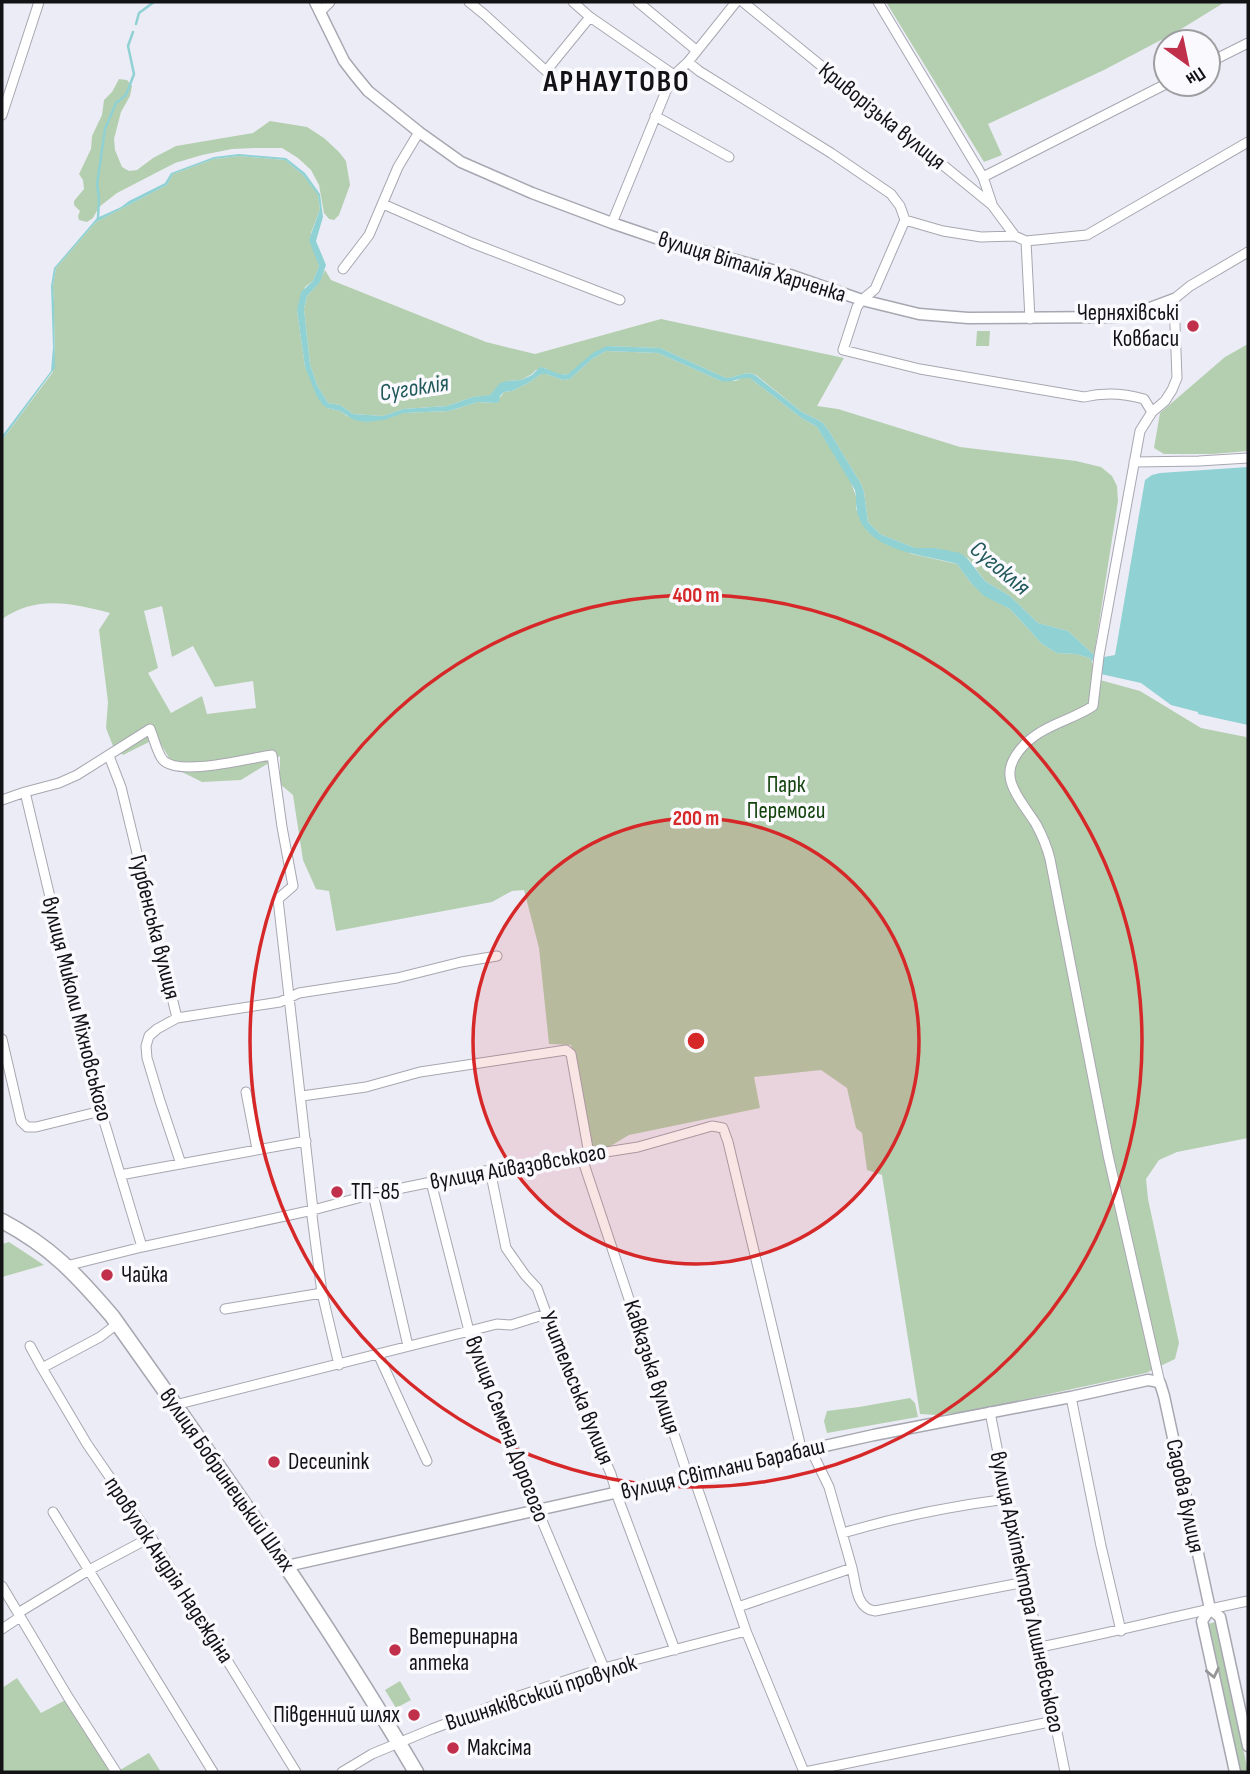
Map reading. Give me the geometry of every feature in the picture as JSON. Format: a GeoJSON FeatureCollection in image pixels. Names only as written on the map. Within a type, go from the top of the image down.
{"type":"FeatureCollection","features":[{"type":"Feature","properties":{"kind":"main road","name":"вулиця Бобринецький Шлях"},"geometry":{"type":"LineString","coordinates":[[2,1221],[40,1244],[66,1266],[117,1324],[287,1566],[416,1772]]}},
{"type":"Feature","properties":{"kind":"street"},"geometry":{"type":"LineString","coordinates":[[2,115],[39,2]]}},
{"type":"Feature","properties":{"kind":"street"},"geometry":{"type":"LineString","coordinates":[[318,7],[330,2]]}},
{"type":"Feature","properties":{"kind":"street"},"geometry":{"type":"LineString","coordinates":[[469,2],[546,71],[590,17]]}},
{"type":"Feature","properties":{"kind":"street"},"geometry":{"type":"LineString","coordinates":[[573,2],[590,17],[674,75]]}},
{"type":"Feature","properties":{"kind":"street"},"geometry":{"type":"LineString","coordinates":[[639,2],[696,50]]}},
{"type":"Feature","properties":{"kind":"street"},"geometry":{"type":"LineString","coordinates":[[612,223],[674,75],[719,26],[736,2]]}},
{"type":"Feature","properties":{"kind":"street","name":"Криворізька вулиця"},"geometry":{"type":"LineString","coordinates":[[743,2],[992,205],[1015,236]]}},
{"type":"Feature","properties":{"kind":"street"},"geometry":{"type":"LineString","coordinates":[[878,2],[983,177],[992,205]]}},
{"type":"Feature","properties":{"kind":"street","name":"вулиця Віталія Харченка"},"geometry":{"type":"LineString","coordinates":[[318,7],[344,61],[368,91],[461,162],[531,193],[612,223],[790,275],[862,300],[919,314],[968,318],[1116,317],[1174,299],[1190,286],[1248,253]]}},
{"type":"Feature","properties":{"kind":"street"},"geometry":{"type":"LineString","coordinates":[[1222,56],[1248,43]]}},
{"type":"Feature","properties":{"kind":"street"},"geometry":{"type":"LineString","coordinates":[[688,62],[831,153],[891,194],[900,206],[905,220],[875,289],[857,307],[843,350],[920,369],[1084,397],[1117,393],[1133,396],[1144,399],[1152,412]]}},
{"type":"Feature","properties":{"kind":"street"},"geometry":{"type":"LineString","coordinates":[[983,177],[1152,91]]}},
{"type":"Feature","properties":{"kind":"street"},"geometry":{"type":"LineString","coordinates":[[656,116],[729,158]]}},
{"type":"Feature","properties":{"kind":"street"},"geometry":{"type":"LineString","coordinates":[[343,269],[369,235],[398,167],[419,132]]}},
{"type":"Feature","properties":{"kind":"street"},"geometry":{"type":"LineString","coordinates":[[905,220],[943,231],[981,237],[1015,236],[1026,241],[1087,234],[1248,142]]}},
{"type":"Feature","properties":{"kind":"street"},"geometry":{"type":"LineString","coordinates":[[383,204],[472,243],[620,300]]}},
{"type":"Feature","properties":{"kind":"street"},"geometry":{"type":"LineString","coordinates":[[1026,241],[1030,319]]}},
{"type":"Feature","properties":{"kind":"street"},"geometry":{"type":"LineString","coordinates":[[1160,1383],[1108,1155],[1051,859],[1038,827],[1009,778],[1016,755],[1025,744],[1052,725],[1093,706],[1099,656],[1140,431],[1152,412],[1165,401],[1177,378],[1174,299]]}},
{"type":"Feature","properties":{"kind":"street"},"geometry":{"type":"LineString","coordinates":[[1134,462],[1248,458]]}},
{"type":"Feature","properties":{"kind":"street"},"geometry":{"type":"LineString","coordinates":[[2,800],[77,775],[150,729],[163,759],[172,765],[197,768],[272,755],[293,886],[278,899],[302,1096],[312,1216],[322,1293],[339,1365]]}},
{"type":"Feature","properties":{"kind":"street","name":"Гурбенська вулиця"},"geometry":{"type":"LineString","coordinates":[[109,756],[121,786],[177,1018],[157,1029],[149,1037],[146,1046],[147,1058],[181,1164]]}},
{"type":"Feature","properties":{"kind":"street","name":"вулиця Миколи Міхновського"},"geometry":{"type":"LineString","coordinates":[[25,793],[101,1111],[142,1247]]}},
{"type":"Feature","properties":{"kind":"street"},"geometry":{"type":"LineString","coordinates":[[177,1018],[280,1002],[299,993],[397,978],[497,956]]}},
{"type":"Feature","properties":{"kind":"street"},"geometry":{"type":"LineString","coordinates":[[2,1039],[21,1121],[27,1127],[101,1111]]}},
{"type":"Feature","properties":{"kind":"street","name":"Кавказька вулиця"},"geometry":{"type":"LineString","coordinates":[[302,1096],[366,1087],[420,1072],[566,1050],[571,1054],[585,1154],[685,1468],[695,1481],[746,1631],[804,1772]]}},
{"type":"Feature","properties":{"kind":"street"},"geometry":{"type":"LineString","coordinates":[[246,1092],[257,1149]]}},
{"type":"Feature","properties":{"kind":"street","name":"вулиця Айвазовського"},"geometry":{"type":"LineString","coordinates":[[66,1266],[373,1194],[490,1170],[638,1147],[712,1126],[723,1128],[806,1451]]}},
{"type":"Feature","properties":{"kind":"street"},"geometry":{"type":"LineString","coordinates":[[120,1175],[306,1141]]}},
{"type":"Feature","properties":{"kind":"street","name":"Учительська вулиця"},"geometry":{"type":"LineString","coordinates":[[490,1170],[506,1248],[537,1288],[574,1390],[611,1474],[674,1650]]}},
{"type":"Feature","properties":{"kind":"street","name":"вулиця Семена Дорогого"},"geometry":{"type":"LineString","coordinates":[[431,1182],[469,1331],[537,1509],[604,1668]]}},
{"type":"Feature","properties":{"kind":"street"},"geometry":{"type":"LineString","coordinates":[[373,1194],[408,1346]]}},
{"type":"Feature","properties":{"kind":"street"},"geometry":{"type":"LineString","coordinates":[[225,1309],[322,1293]]}},
{"type":"Feature","properties":{"kind":"street"},"geometry":{"type":"LineString","coordinates":[[175,1405],[497,1324],[511,1325],[546,1314]]}},
{"type":"Feature","properties":{"kind":"street"},"geometry":{"type":"LineString","coordinates":[[42,1368],[100,1337],[117,1324]]}},
{"type":"Feature","properties":{"kind":"street","name":"провулок Андрія Надєждіна"},"geometry":{"type":"LineString","coordinates":[[30,1346],[87,1444],[151,1537],[296,1772]]}},
{"type":"Feature","properties":{"kind":"street"},"geometry":{"type":"LineString","coordinates":[[379,1354],[427,1461]]}},
{"type":"Feature","properties":{"kind":"street","name":"вулиця Світлани Барабаш"},"geometry":{"type":"LineString","coordinates":[[287,1566],[537,1509],[990,1412],[1148,1380],[1160,1383]]}},
{"type":"Feature","properties":{"kind":"street","name":"Садова вулиця"},"geometry":{"type":"LineString","coordinates":[[1160,1383],[1210,1609],[1220,1617],[1248,1746]]}},
{"type":"Feature","properties":{"kind":"street"},"geometry":{"type":"LineString","coordinates":[[1071,1397],[1121,1631]]}},
{"type":"Feature","properties":{"kind":"street","name":"вулиця Архітектора Лишневського"},"geometry":{"type":"LineString","coordinates":[[990,1412],[1065,1772]]}},
{"type":"Feature","properties":{"kind":"street"},"geometry":{"type":"LineString","coordinates":[[806,1451],[829,1487],[859,1597],[862,1606],[867,1610],[875,1611],[1025,1582]]}},
{"type":"Feature","properties":{"kind":"street"},"geometry":{"type":"LineString","coordinates":[[843,1533],[892,1519],[1007,1499]]}},
{"type":"Feature","properties":{"kind":"street"},"geometry":{"type":"LineString","coordinates":[[53,1512],[213,1772]]}},
{"type":"Feature","properties":{"kind":"street"},"geometry":{"type":"LineString","coordinates":[[2,1629],[89,1570],[151,1537]]}},
{"type":"Feature","properties":{"kind":"street"},"geometry":{"type":"LineString","coordinates":[[738,1607],[852,1568]]}},
{"type":"Feature","properties":{"kind":"street"},"geometry":{"type":"LineString","coordinates":[[2,1586],[116,1772]]}},
{"type":"Feature","properties":{"kind":"street"},"geometry":{"type":"LineString","coordinates":[[1040,1647],[1248,1601]]}},
{"type":"Feature","properties":{"kind":"street","name":"Садова вулиця"},"geometry":{"type":"LineString","coordinates":[[1210,1609],[1202,1621],[1235,1772]]}},
{"type":"Feature","properties":{"kind":"street","name":"Вишняківський провулок"},"geometry":{"type":"LineString","coordinates":[[342,1772],[372,1754],[519,1696],[604,1668],[746,1631]]}},
{"type":"Feature","properties":{"kind":"street"},"geometry":{"type":"LineString","coordinates":[[804,1772],[1054,1721]]}},
{"type":"Feature","properties":{"kind":"green space"},"geometry":{"type":"Polygon","coordinates":[[[886,2],[1225,2],[1183,28],[1152,28],[1152,45],[988,124],[1002,155],[984,162],[886,2]]]}},
{"type":"Feature","properties":{"kind":"green space"},"geometry":{"type":"Polygon","coordinates":[[[119,79],[127,80],[132,86],[114,139],[122,167],[129,171],[137,170],[176,146],[253,133],[270,121],[307,127],[324,138],[346,161],[350,185],[339,215],[334,220],[324,213],[319,185],[311,170],[298,158],[282,148],[255,148],[232,149],[175,163],[117,193],[99,207],[93,218],[87,222],[79,220],[80,211],[74,201],[84,189],[79,174],[91,149],[92,136],[102,115],[104,100],[119,79]]]}},
{"type":"Feature","properties":{"kind":"green space","name":"Парк Перемоги"},"geometry":{"type":"Polygon","coordinates":[[[239,156],[285,160],[303,175],[318,194],[320,209],[311,233],[319,266],[313,281],[305,287],[297,310],[305,367],[327,408],[366,422],[404,413],[449,411],[478,402],[496,403],[504,392],[512,391],[541,374],[563,380],[570,379],[592,359],[606,351],[658,353],[721,381],[750,378],[817,427],[850,480],[857,499],[856,509],[867,531],[912,554],[957,564],[971,583],[984,595],[1010,609],[1042,644],[1057,653],[1090,658],[1100,680],[1140,691],[1201,728],[1246,737],[1248,1138],[1177,1152],[1159,1160],[1146,1179],[1179,1343],[1175,1359],[1146,1373],[971,1411],[920,1414],[882,1175],[867,1170],[862,1133],[856,1128],[847,1088],[821,1070],[754,1077],[760,1108],[629,1135],[609,1147],[593,1147],[571,1045],[549,1044],[539,948],[524,890],[512,891],[492,902],[336,931],[329,891],[316,889],[303,860],[293,795],[280,784],[280,756],[241,780],[202,782],[176,769],[157,738],[123,755],[113,746],[106,728],[108,702],[99,630],[110,613],[55,603],[28,607],[2,619],[2,440],[53,372],[53,286],[56,268],[96,222],[167,185],[173,174],[214,159],[239,156]],[[162,606],[144,611],[158,668],[148,673],[171,713],[202,696],[207,714],[256,708],[253,681],[215,687],[193,646],[172,657],[162,606]]]}},
{"type":"Feature","properties":{"kind":"green space"},"geometry":{"type":"Polygon","coordinates":[[[325,270],[331,280],[486,342],[535,354],[661,319],[844,358],[817,406],[838,409],[960,447],[1076,461],[1101,467],[1112,476],[1117,486],[1118,501],[1094,655],[1068,631],[1038,623],[1010,596],[985,581],[968,558],[935,548],[915,548],[880,534],[868,522],[861,484],[822,422],[802,412],[756,375],[748,373],[726,378],[660,348],[607,346],[568,374],[555,374],[545,368],[536,370],[521,380],[507,381],[490,395],[473,397],[447,406],[403,409],[383,416],[353,414],[340,405],[328,403],[317,385],[310,364],[304,309],[307,296],[325,270]]]}},
{"type":"Feature","properties":{"kind":"green space"},"geometry":{"type":"Polygon","coordinates":[[[977,331],[990,331],[989,346],[976,346],[977,331]]]}},
{"type":"Feature","properties":{"kind":"green space"},"geometry":{"type":"Polygon","coordinates":[[[1248,344],[1248,451],[1164,454],[1154,448],[1160,413],[1225,357],[1248,344]]]}},
{"type":"Feature","properties":{"kind":"green space"},"geometry":{"type":"Polygon","coordinates":[[[9,1242],[44,1265],[2,1277],[2,1244],[9,1242]]]}},
{"type":"Feature","properties":{"kind":"green space"},"geometry":{"type":"Polygon","coordinates":[[[910,1398],[915,1403],[918,1417],[827,1433],[824,1421],[827,1411],[910,1398]]]}},
{"type":"Feature","properties":{"kind":"green space"},"geometry":{"type":"Polygon","coordinates":[[[1215,1622],[1248,1772],[1239,1772],[1208,1624],[1215,1622]]]}},
{"type":"Feature","properties":{"kind":"green space"},"geometry":{"type":"Polygon","coordinates":[[[17,1678],[41,1713],[73,1696],[120,1770],[149,1753],[161,1772],[2,1772],[2,1688],[17,1678]]]}},
{"type":"Feature","properties":{"kind":"green space"},"geometry":{"type":"Polygon","coordinates":[[[400,1681],[411,1700],[396,1708],[385,1690],[400,1681]]]}},
{"type":"Feature","properties":{"kind":"water"},"geometry":{"type":"Polygon","coordinates":[[[239,154],[286,158],[305,173],[320,194],[323,217],[316,241],[326,265],[320,282],[307,296],[304,309],[310,364],[317,385],[328,403],[340,405],[353,414],[383,416],[403,409],[447,406],[473,397],[490,395],[500,383],[521,380],[540,367],[568,374],[594,352],[607,346],[660,348],[726,378],[744,374],[755,375],[802,412],[822,422],[861,484],[868,522],[880,534],[915,548],[935,548],[960,553],[985,581],[1010,596],[1038,623],[1068,631],[1094,655],[1092,662],[1090,658],[1076,654],[1057,653],[1042,644],[1010,609],[984,596],[957,564],[901,550],[875,538],[859,518],[855,490],[817,427],[750,378],[721,381],[658,353],[606,351],[592,359],[570,379],[563,380],[541,374],[512,391],[504,392],[496,403],[478,402],[449,411],[404,413],[384,420],[366,422],[354,420],[340,411],[327,408],[317,397],[305,367],[297,310],[301,292],[313,281],[319,266],[309,240],[320,209],[318,195],[303,175],[285,160],[239,156],[214,159],[173,174],[167,185],[96,222],[56,268],[53,286],[55,368],[2,440],[2,436],[51,371],[51,286],[54,268],[97,218],[165,183],[171,173],[214,157],[239,154]]]}},
{"type":"Feature","properties":{"kind":"water"},"geometry":{"type":"Polygon","coordinates":[[[1248,467],[1248,725],[1171,705],[1141,683],[1101,674],[1104,657],[1115,655],[1145,480],[1160,473],[1248,467]]]}},
{"type":"Feature","properties":{"kind":"waterway"},"geometry":{"type":"LineString","coordinates":[[136,24],[139,13],[154,2]]}},
{"type":"Feature","properties":{"kind":"waterway"},"geometry":{"type":"LineString","coordinates":[[98,218],[97,184],[105,129],[116,103],[126,95],[134,74],[128,46],[133,32]]}},
{"type":"Feature","properties":{"kind":"place","name":"Черняхівські Ковбаси"},"geometry":{"type":"Point","coordinates":[1193,326]}},
{"type":"Feature","properties":{"kind":"place","name":"ТП-85"},"geometry":{"type":"Point","coordinates":[337,1192]}},
{"type":"Feature","properties":{"kind":"place","name":"Чайка"},"geometry":{"type":"Point","coordinates":[107,1275]}},
{"type":"Feature","properties":{"kind":"place","name":"Deceunink"},"geometry":{"type":"Point","coordinates":[274,1462]}},
{"type":"Feature","properties":{"kind":"place","name":"Ветеринарна аптека"},"geometry":{"type":"Point","coordinates":[395,1650]}},
{"type":"Feature","properties":{"kind":"place","name":"Південний шлях"},"geometry":{"type":"Point","coordinates":[414,1715]}},
{"type":"Feature","properties":{"kind":"place","name":"Максіма"},"geometry":{"type":"Point","coordinates":[453,1748]}},
{"type":"Feature","properties":{"kind":"district","name":"АРНАУТОВО"},"geometry":{"type":"Point","coordinates":[617,82]}},
{"type":"Feature","properties":{"kind":"water label","name":"Сугоклія"},"geometry":{"type":"Point","coordinates":[414,388]}},
{"type":"Feature","properties":{"kind":"water label","name":"Сугоклія"},"geometry":{"type":"Point","coordinates":[1000,568]}}]}
